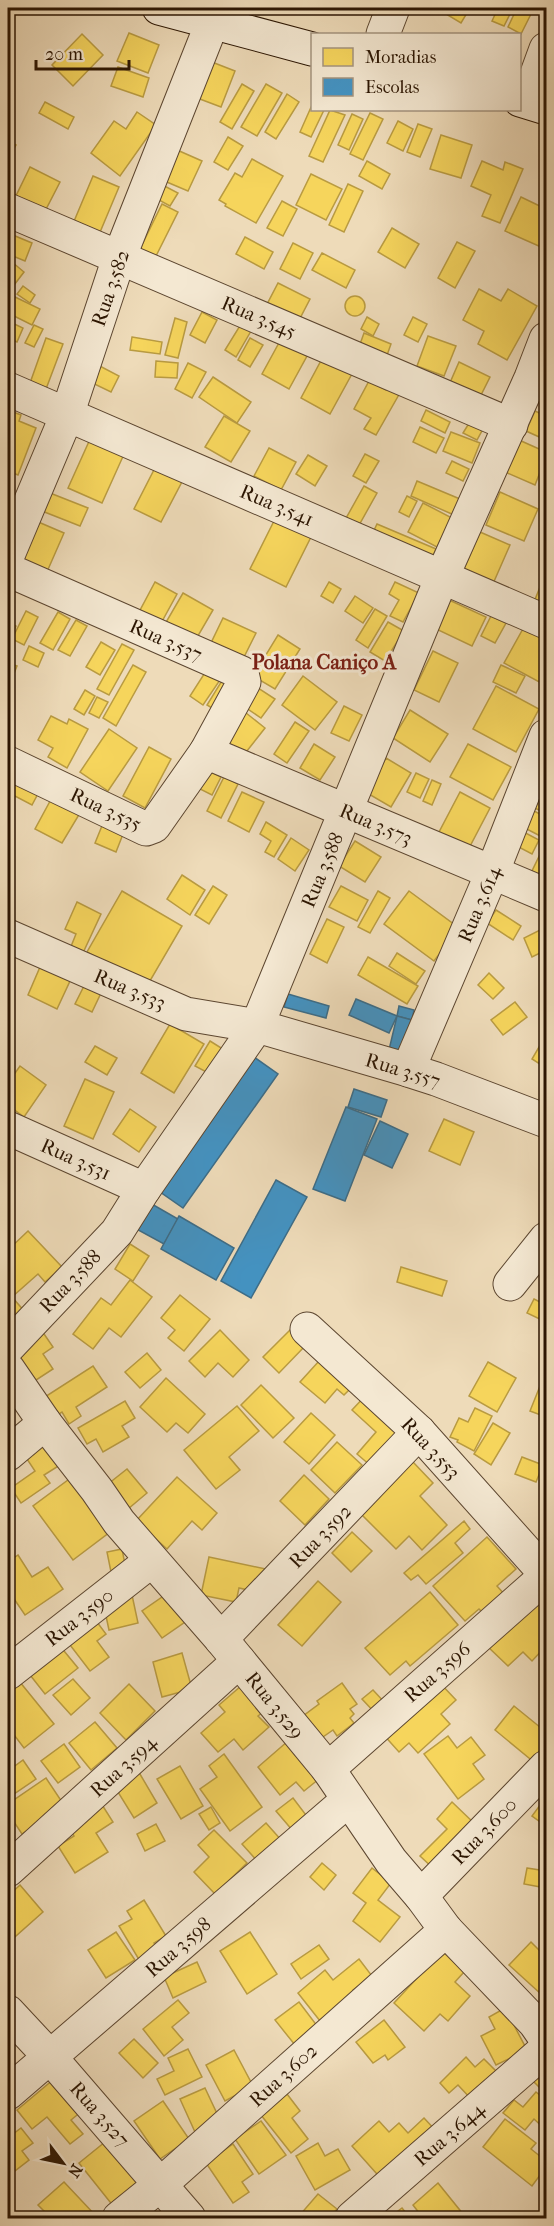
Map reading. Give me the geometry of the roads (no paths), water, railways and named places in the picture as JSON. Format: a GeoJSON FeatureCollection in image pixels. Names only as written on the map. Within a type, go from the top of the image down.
{"type":"FeatureCollection","features":[{"type":"Feature","properties":{"kind":"street"},"geometry":{"type":"LineString","coordinates":[[159,8],[215,15],[311,50]]}},
{"type":"Feature","properties":{"kind":"street"},"geometry":{"type":"LineString","coordinates":[[382,33],[393,8]]}},
{"type":"Feature","properties":{"kind":"street","name":"Rua 3.582"},"geometry":{"type":"LineString","coordinates":[[8,555],[67,415],[119,258],[215,15]]}},
{"type":"Feature","properties":{"kind":"street"},"geometry":{"type":"LineString","coordinates":[[531,103],[546,49]]}},
{"type":"Feature","properties":{"kind":"street","name":"Rua 3.545"},"geometry":{"type":"LineString","coordinates":[[8,210],[511,424]]}},
{"type":"Feature","properties":{"kind":"street","name":"Rua 3.588"},"geometry":{"type":"LineString","coordinates":[[8,1347],[117,1232],[144,1189],[257,1026],[442,577],[511,424],[539,381],[546,339]]}},
{"type":"Feature","properties":{"kind":"street","name":"Rua 3.541"},"geometry":{"type":"LineString","coordinates":[[8,389],[546,622]]}},
{"type":"Feature","properties":{"kind":"street","name":"Rua 3.537"},"geometry":{"type":"LineString","coordinates":[[8,570],[242,673],[244,682],[206,752]]}},
{"type":"Feature","properties":{"kind":"street","name":"Rua 3.614"},"geometry":{"type":"LineString","coordinates":[[408,1070],[492,873],[546,736]]}},
{"type":"Feature","properties":{"kind":"street","name":"Rua 3.535"},"geometry":{"type":"LineString","coordinates":[[8,763],[150,829],[206,752]]}},
{"type":"Feature","properties":{"kind":"street","name":"Rua 3.573"},"geometry":{"type":"LineString","coordinates":[[206,752],[546,896]]}},
{"type":"Feature","properties":{"kind":"street","name":"Rua 3.533"},"geometry":{"type":"LineString","coordinates":[[8,936],[186,1014],[257,1026]]}},
{"type":"Feature","properties":{"kind":"street","name":"Rua 3.557"},"geometry":{"type":"LineString","coordinates":[[257,1026],[436,1079],[546,1121]]}},
{"type":"Feature","properties":{"kind":"street","name":"Rua 3.531"},"geometry":{"type":"LineString","coordinates":[[8,1128],[144,1189]]}},
{"type":"Feature","properties":{"kind":"street"},"geometry":{"type":"LineString","coordinates":[[510,1284],[546,1239]]}},
{"type":"Feature","properties":{"kind":"street","name":"Rua 3.553"},"geometry":{"type":"LineString","coordinates":[[307,1329],[419,1432],[546,1575]]}},
{"type":"Feature","properties":{"kind":"street","name":"Rua 3.529"},"geometry":{"type":"LineString","coordinates":[[8,1369],[119,1522],[230,1650],[327,1769],[391,1861],[446,1930],[544,2031]]}},
{"type":"Feature","properties":{"kind":"street"},"geometry":{"type":"LineString","coordinates":[[8,1454],[45,1423]]}},
{"type":"Feature","properties":{"kind":"street","name":"Rua 3.592"},"geometry":{"type":"LineString","coordinates":[[230,1650],[419,1432]]}},
{"type":"Feature","properties":{"kind":"street","name":"Rua 3.590"},"geometry":{"type":"LineString","coordinates":[[8,1673],[151,1561]]}},
{"type":"Feature","properties":{"kind":"street","name":"Rua 3.596"},"geometry":{"type":"LineString","coordinates":[[327,1769],[546,1575]]}},
{"type":"Feature","properties":{"kind":"street","name":"Rua 3.594"},"geometry":{"type":"LineString","coordinates":[[8,1870],[230,1650]]}},
{"type":"Feature","properties":{"kind":"street","name":"Rua 3.600"},"geometry":{"type":"LineString","coordinates":[[421,1896],[546,1767]]}},
{"type":"Feature","properties":{"kind":"street","name":"Rua 3.598"},"geometry":{"type":"LineString","coordinates":[[8,2093],[348,1800]]}},
{"type":"Feature","properties":{"kind":"street","name":"Rua 3.602"},"geometry":{"type":"LineString","coordinates":[[119,2218],[161,2184],[446,1930]]}},
{"type":"Feature","properties":{"kind":"street","name":"Rua 3.527"},"geometry":{"type":"LineString","coordinates":[[8,2012],[50,2057],[189,2218]]}},
{"type":"Feature","properties":{"kind":"street","name":"Rua 3.644"},"geometry":{"type":"LineString","coordinates":[[352,2218],[544,2031]]}},
{"type":"Feature","properties":{"kind":"district","name":"Polana Caniço A"},"geometry":{"type":"Point","coordinates":[324,662]}}]}
